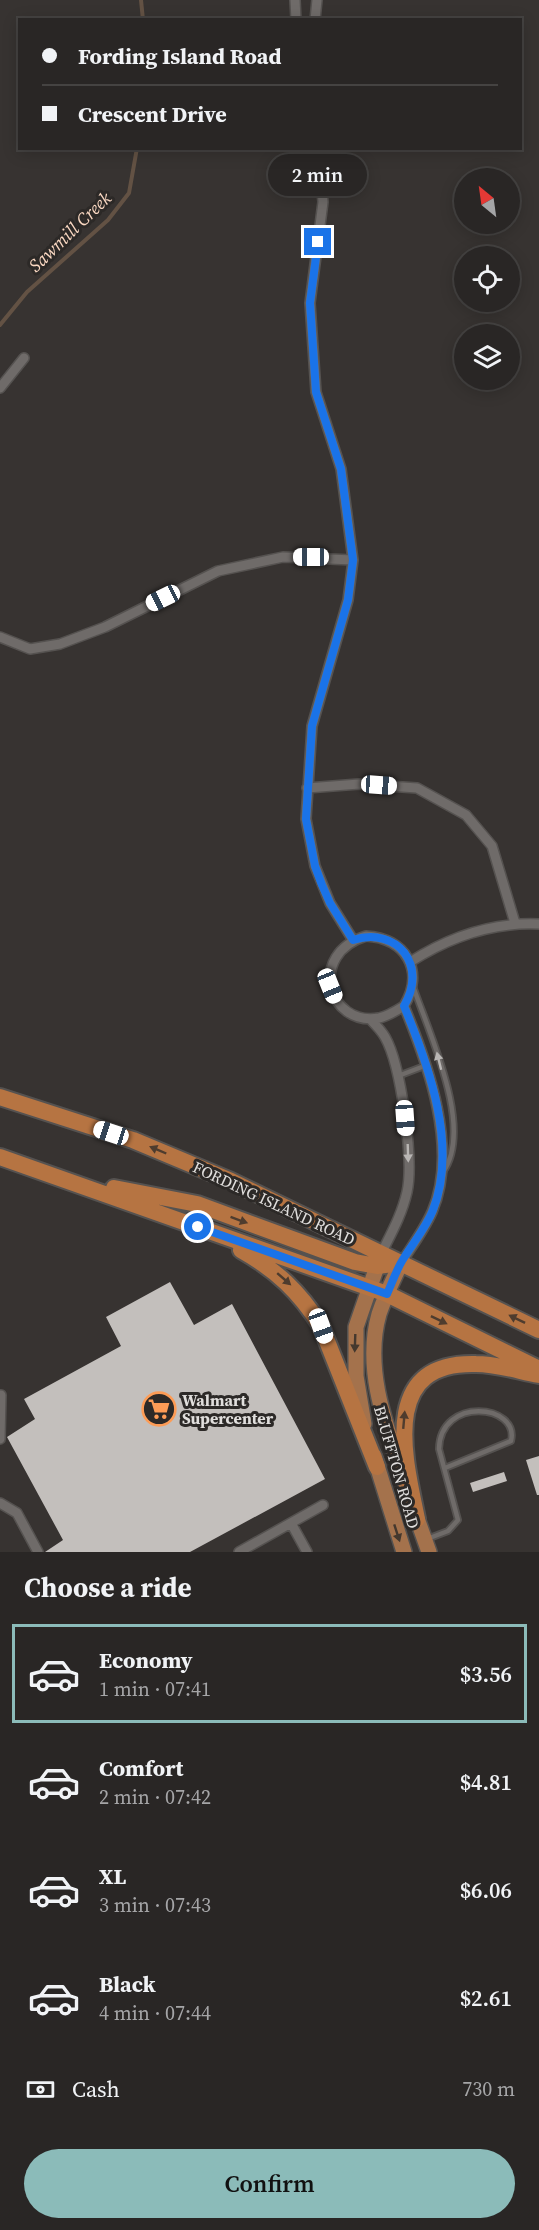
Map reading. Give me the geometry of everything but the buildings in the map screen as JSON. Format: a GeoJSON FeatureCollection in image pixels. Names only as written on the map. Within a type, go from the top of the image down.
{"type":"FeatureCollection","features":[{"type":"Feature","properties":{"kind":"highway","name":"FORDING ISLAND ROAD"},"geometry":{"type":"LineString","coordinates":[[0,1097],[133,1140],[231,1181],[379,1259],[401,1263],[539,1330]]}},
{"type":"Feature","properties":{"kind":"highway"},"geometry":{"type":"LineString","coordinates":[[0,1157],[387,1294],[539,1369]]}},
{"type":"Feature","properties":{"kind":"highway"},"geometry":{"type":"LineString","coordinates":[[60,1178],[197,1204],[355,1262],[379,1259]]}},
{"type":"Feature","properties":{"kind":"highway"},"geometry":{"type":"LineString","coordinates":[[198,1227],[279,1274],[309,1307],[321,1326],[377,1467]]}},
{"type":"Feature","properties":{"kind":"highway"},"geometry":{"type":"LineString","coordinates":[[417,1520],[405,1457],[403,1428],[404,1412],[418,1388],[434,1373],[459,1365],[492,1365],[539,1375]]}},
{"type":"Feature","properties":{"kind":"main road","name":"BLUFFTON ROAD"},"geometry":{"type":"LineString","coordinates":[[379,1259],[356,1327],[355,1348],[364,1423],[404,1552]]}},
{"type":"Feature","properties":{"kind":"main road","name":"BLUFFTON ROAD"},"geometry":{"type":"LineString","coordinates":[[401,1263],[387,1294],[377,1326],[374,1355],[376,1378],[384,1420],[427,1546]]}},
{"type":"Feature","properties":{"kind":"street"},"geometry":{"type":"LineString","coordinates":[[295,0],[296,18]]}},
{"type":"Feature","properties":{"kind":"street"},"geometry":{"type":"LineString","coordinates":[[315,18],[318,0]]}},
{"type":"Feature","properties":{"kind":"street"},"geometry":{"type":"LineString","coordinates":[[318,150],[323,202],[310,303],[316,392],[341,469],[353,560],[348,600],[312,726],[306,819],[315,866],[330,903],[353,940]]}},
{"type":"Feature","properties":{"kind":"street"},"geometry":{"type":"LineString","coordinates":[[0,388],[24,358]]}},
{"type":"Feature","properties":{"kind":"street"},"geometry":{"type":"LineString","coordinates":[[0,637],[30,649],[60,644],[105,627],[218,571],[282,557],[353,560]]}},
{"type":"Feature","properties":{"kind":"street"},"geometry":{"type":"LineString","coordinates":[[307,788],[359,784],[417,788],[466,815],[492,846],[515,923]]}},
{"type":"Feature","properties":{"kind":"street"},"geometry":{"type":"LineString","coordinates":[[410,962],[464,934],[515,923],[539,924]]}},
{"type":"Feature","properties":{"kind":"street"},"geometry":{"type":"LineString","coordinates":[[366,936],[380,937],[393,942],[403,950],[410,962],[412,986],[404,1006],[380,1018],[370,1019],[345,1009],[336,999],[330,986],[330,972],[334,959],[342,948],[353,940],[366,936]]}},
{"type":"Feature","properties":{"kind":"street"},"geometry":{"type":"LineString","coordinates":[[401,1263],[433,1210],[440,1177],[440,1125],[433,1083],[404,1006]]}},
{"type":"Feature","properties":{"kind":"street"},"geometry":{"type":"LineString","coordinates":[[370,1019],[385,1037],[397,1077],[405,1118],[408,1190],[401,1215],[379,1259]]}},
{"type":"Feature","properties":{"kind":"street"},"geometry":{"type":"LineString","coordinates":[[0,1439],[2,1395]]}},
{"type":"Feature","properties":{"kind":"street"},"geometry":{"type":"LineString","coordinates":[[0,1503],[17,1513],[38,1552]]}},
{"type":"Feature","properties":{"kind":"street"},"geometry":{"type":"LineString","coordinates":[[239,1552],[323,1505]]}},
{"type":"Feature","properties":{"kind":"street"},"geometry":{"type":"LineString","coordinates":[[291,1523],[307,1552]]}},
{"type":"Feature","properties":{"kind":"lane"},"geometry":{"type":"LineString","coordinates":[[412,986],[437,1052],[455,1133],[451,1161],[440,1177]]}},
{"type":"Feature","properties":{"kind":"lane"},"geometry":{"type":"LineString","coordinates":[[397,1077],[427,1065]]}},
{"type":"Feature","properties":{"kind":"lane"},"geometry":{"type":"LineString","coordinates":[[427,1546],[448,1531],[458,1520],[439,1449],[439,1437],[452,1417],[483,1412],[498,1413],[506,1422],[512,1435],[511,1441],[445,1468]]}},
{"type":"Feature","properties":{"kind":"waterway","name":"Sawmill Creek"},"geometry":{"type":"LineString","coordinates":[[141,0],[143,18]]}},
{"type":"Feature","properties":{"kind":"waterway","name":"Sawmill Creek"},"geometry":{"type":"LineString","coordinates":[[0,325],[27,292],[108,220],[129,193],[137,150]]}},
{"type":"Feature","properties":{"kind":"place","name":"Walmart Supercenter"},"geometry":{"type":"Point","coordinates":[159,1409]}},
{"type":"Feature","properties":{"kind":"route"},"geometry":{"type":"LineString","coordinates":[[198,1227],[387,1294],[401,1263],[433,1210],[438,1190],[441,1159],[440,1125],[433,1083],[404,1006],[412,986],[413,974],[410,962],[403,950],[393,942],[380,937],[366,936],[353,940],[330,903],[322,885],[315,866],[306,819],[312,726],[348,600],[353,560],[348,507],[341,469],[316,392],[310,303],[318,242]]}}]}
